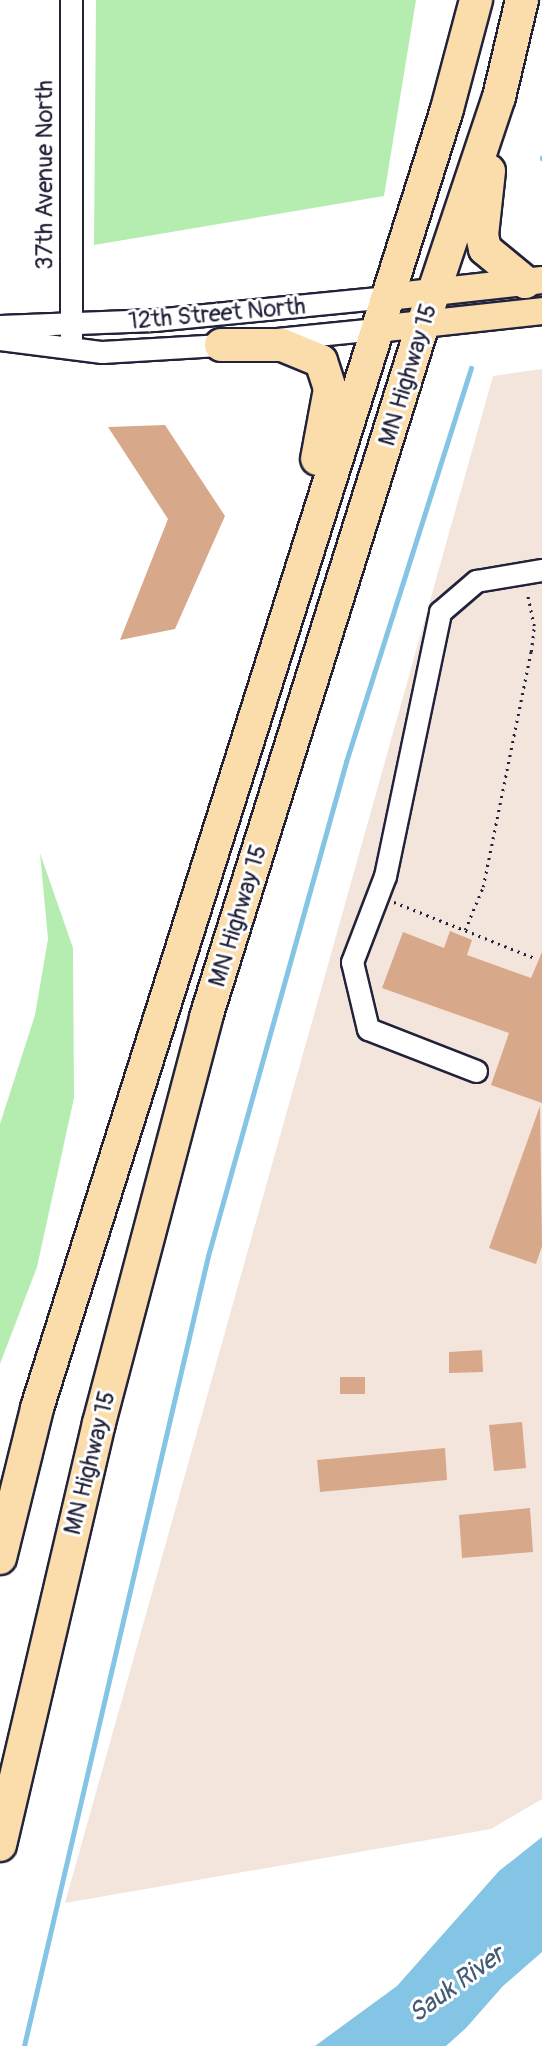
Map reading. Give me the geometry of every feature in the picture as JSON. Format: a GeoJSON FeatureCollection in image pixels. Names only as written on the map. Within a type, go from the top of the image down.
{"type":"FeatureCollection","features":[{"type":"Feature","properties":{"kind":"highway","name":"MN Highway 15"},"geometry":{"type":"LineString","coordinates":[[0,1558],[37,1408],[388,297],[476,0]]}},
{"type":"Feature","properties":{"kind":"highway","name":"MN Highway 15"},"geometry":{"type":"LineString","coordinates":[[0,1845],[99,1423],[206,1017],[423,324],[499,97],[522,0]]}},
{"type":"Feature","properties":{"kind":"highway"},"geometry":{"type":"LineString","coordinates":[[499,97],[482,235],[492,257],[534,281]]}},
{"type":"Feature","properties":{"kind":"highway"},"geometry":{"type":"LineString","coordinates":[[221,345],[282,345],[300,349],[321,361],[330,389],[313,481],[260,697]]}},
{"type":"Feature","properties":{"kind":"main road","name":"12th Street North"},"geometry":{"type":"LineString","coordinates":[[388,297],[534,281]]}},
{"type":"Feature","properties":{"kind":"main road"},"geometry":{"type":"LineString","coordinates":[[377,329],[542,310]]}},
{"type":"Feature","properties":{"kind":"street","name":"37th Avenue North"},"geometry":{"type":"LineString","coordinates":[[71,0],[71,351]]}},
{"type":"Feature","properties":{"kind":"street","name":"12th Street North"},"geometry":{"type":"LineString","coordinates":[[0,326],[72,324],[388,297]]}},
{"type":"Feature","properties":{"kind":"street","name":"12th Street North"},"geometry":{"type":"LineString","coordinates":[[0,339],[71,351],[221,345],[377,329]]}},
{"type":"Feature","properties":{"kind":"street"},"geometry":{"type":"LineString","coordinates":[[477,1071],[368,1029],[352,962],[379,891],[440,612],[476,581],[542,570]]}},
{"type":"Feature","properties":{"kind":"path"},"geometry":{"type":"LineString","coordinates":[[465,930],[483,887],[531,652],[534,626],[527,592]]}},
{"type":"Feature","properties":{"kind":"path"},"geometry":{"type":"LineString","coordinates":[[379,891],[393,902],[535,958]]}},
{"type":"Feature","properties":{"kind":"shaded area"},"geometry":{"type":"Polygon","coordinates":[[[542,369],[542,1799],[491,1829],[65,1903],[493,376],[542,369]]]}},
{"type":"Feature","properties":{"kind":"green space"},"geometry":{"type":"Polygon","coordinates":[[[96,0],[416,0],[384,196],[94,245],[96,0]]]}},
{"type":"Feature","properties":{"kind":"green space"},"geometry":{"type":"Polygon","coordinates":[[[40,853],[73,948],[74,1098],[37,1267],[0,1364],[0,1124],[35,1015],[48,939],[40,853]]]}},
{"type":"Feature","properties":{"kind":"water","name":"Sauk River"},"geometry":{"type":"Polygon","coordinates":[[[542,1837],[542,1952],[503,1986],[466,2028],[446,2046],[315,2046],[397,1986],[499,1871],[542,1837]]]}},
{"type":"Feature","properties":{"kind":"building"},"geometry":{"type":"Polygon","coordinates":[[[165,425],[225,516],[175,629],[120,640],[168,519],[108,427],[165,425]]]}},
{"type":"Feature","properties":{"kind":"building"},"geometry":{"type":"Polygon","coordinates":[[[450,931],[472,940],[467,955],[531,978],[542,952],[542,1103],[491,1085],[509,1033],[382,988],[403,932],[444,948],[450,931]]]}},
{"type":"Feature","properties":{"kind":"building"},"geometry":{"type":"Polygon","coordinates":[[[540,1106],[542,1246],[536,1264],[489,1248],[540,1106]]]}},
{"type":"Feature","properties":{"kind":"building"},"geometry":{"type":"Polygon","coordinates":[[[482,1350],[483,1372],[449,1373],[449,1352],[482,1350]]]}},
{"type":"Feature","properties":{"kind":"building"},"geometry":{"type":"Polygon","coordinates":[[[340,1377],[365,1377],[365,1394],[340,1394],[340,1377]]]}},
{"type":"Feature","properties":{"kind":"building"},"geometry":{"type":"Polygon","coordinates":[[[522,1422],[526,1468],[494,1471],[489,1425],[522,1422]]]}},
{"type":"Feature","properties":{"kind":"building"},"geometry":{"type":"Polygon","coordinates":[[[445,1448],[447,1480],[320,1492],[317,1460],[445,1448]]]}},
{"type":"Feature","properties":{"kind":"building"},"geometry":{"type":"Polygon","coordinates":[[[530,1508],[533,1552],[462,1558],[459,1515],[530,1508]]]}},
{"type":"Feature","properties":{"kind":"waterway"},"geometry":{"type":"LineString","coordinates":[[24,2046],[208,1256],[346,762],[471,368]]}}]}
